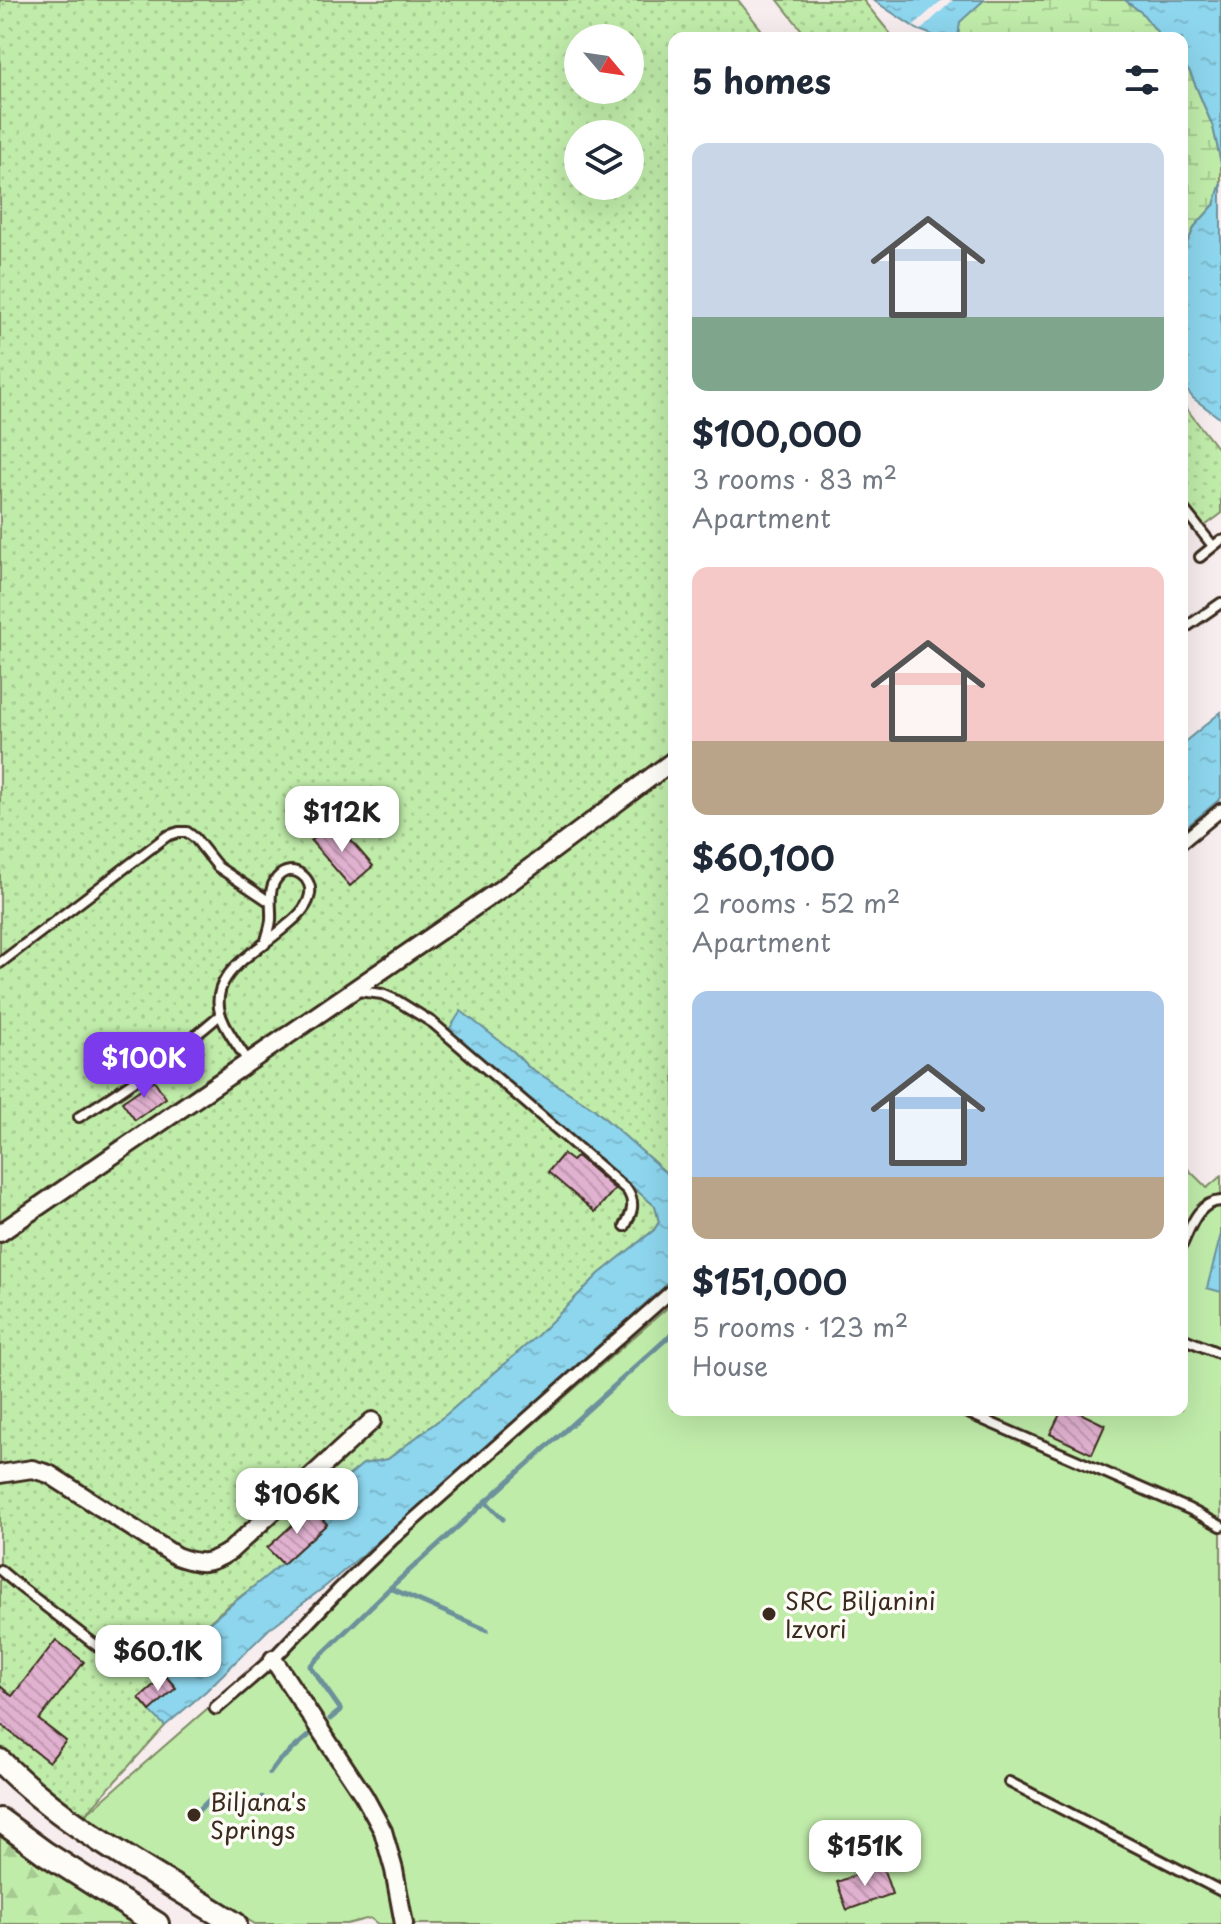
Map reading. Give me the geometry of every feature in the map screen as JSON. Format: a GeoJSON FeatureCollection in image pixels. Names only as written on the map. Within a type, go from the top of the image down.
{"type":"FeatureCollection","features":[{"type":"Feature","properties":{"kind":"main road"},"geometry":{"type":"LineString","coordinates":[[0,1761],[70,1820],[235,1924]]}},
{"type":"Feature","properties":{"kind":"main road"},"geometry":{"type":"LineString","coordinates":[[0,1820],[45,1853],[157,1924]]}},
{"type":"Feature","properties":{"kind":"street"},"geometry":{"type":"LineString","coordinates":[[0,1233],[508,884],[668,764]]}},
{"type":"Feature","properties":{"kind":"street"},"geometry":{"type":"LineString","coordinates":[[1188,837],[1221,810]]}},
{"type":"Feature","properties":{"kind":"street"},"geometry":{"type":"LineString","coordinates":[[216,1708],[273,1659],[391,1540],[668,1294]]}},
{"type":"Feature","properties":{"kind":"street"},"geometry":{"type":"LineString","coordinates":[[0,1474],[32,1469],[49,1474],[176,1556],[204,1563],[230,1551],[372,1421]]}},
{"type":"Feature","properties":{"kind":"street"},"geometry":{"type":"LineString","coordinates":[[273,1659],[364,1796],[383,1831],[404,1924]]}},
{"type":"Feature","properties":{"kind":"lane"},"geometry":{"type":"LineString","coordinates":[[1188,513],[1217,543],[1200,557]]}},
{"type":"Feature","properties":{"kind":"lane"},"geometry":{"type":"LineString","coordinates":[[1188,626],[1221,603]]}},
{"type":"Feature","properties":{"kind":"lane"},"geometry":{"type":"LineString","coordinates":[[0,963],[167,836],[179,832],[187,832],[195,838],[218,867],[270,902]]}},
{"type":"Feature","properties":{"kind":"lane"},"geometry":{"type":"LineString","coordinates":[[248,1061],[220,1015],[219,989],[227,974],[239,962],[265,944],[290,923],[308,903],[311,893],[307,879],[301,873],[284,872],[276,879],[272,887],[265,944]]}},
{"type":"Feature","properties":{"kind":"lane"},"geometry":{"type":"LineString","coordinates":[[349,992],[382,994],[433,1023],[627,1190],[633,1209],[625,1226]]}},
{"type":"Feature","properties":{"kind":"lane"},"geometry":{"type":"LineString","coordinates":[[79,1117],[153,1069],[220,1015]]}},
{"type":"Feature","properties":{"kind":"lane"},"geometry":{"type":"LineString","coordinates":[[1188,1233],[1205,1206],[1221,1201]]}},
{"type":"Feature","properties":{"kind":"lane"},"geometry":{"type":"LineString","coordinates":[[1188,1340],[1221,1354]]}},
{"type":"Feature","properties":{"kind":"lane"},"geometry":{"type":"LineString","coordinates":[[975,1416],[1189,1509],[1221,1526]]}},
{"type":"Feature","properties":{"kind":"lane"},"geometry":{"type":"LineString","coordinates":[[0,1570],[119,1663]]}},
{"type":"Feature","properties":{"kind":"lane"},"geometry":{"type":"LineString","coordinates":[[1009,1782],[1221,1891]]}},
{"type":"Feature","properties":{"kind":"green space"},"geometry":{"type":"Polygon","coordinates":[[[0,0],[738,0],[763,32],[668,32],[668,754],[509,873],[0,1224],[0,0]]]}},
{"type":"Feature","properties":{"kind":"green space"},"geometry":{"type":"Polygon","coordinates":[[[778,0],[863,0],[889,32],[803,32],[778,0]]]}},
{"type":"Feature","properties":{"kind":"green space"},"geometry":{"type":"Polygon","coordinates":[[[984,0],[1125,0],[1142,13],[1157,32],[958,32],[959,22],[984,0]]]}},
{"type":"Feature","properties":{"kind":"green space"},"geometry":{"type":"Polygon","coordinates":[[[1188,70],[1213,127],[1221,163],[1221,183],[1214,205],[1195,226],[1188,241],[1188,70]]]}},
{"type":"Feature","properties":{"kind":"green space"},"geometry":{"type":"Polygon","coordinates":[[[1188,411],[1221,453],[1221,514],[1195,533],[1188,524],[1188,411]]]}},
{"type":"Feature","properties":{"kind":"green space"},"geometry":{"type":"Polygon","coordinates":[[[668,774],[668,1175],[593,1108],[527,1066],[514,1052],[461,1012],[493,1070],[655,1206],[659,1222],[654,1230],[599,1274],[537,1336],[447,1414],[388,1459],[363,1464],[268,1547],[283,1564],[224,1609],[177,1651],[183,1659],[139,1698],[165,1726],[83,1817],[46,1790],[0,1746],[0,1244],[668,774]]]}},
{"type":"Feature","properties":{"kind":"green space","name":"SRC Biljanini Izvori"},"geometry":{"type":"Polygon","coordinates":[[[1188,1169],[1207,1188],[1221,1176],[1221,1924],[378,1924],[370,1918],[347,1924],[255,1924],[83,1817],[668,1307],[668,1416],[1188,1416],[1188,1169]]]}},
{"type":"Feature","properties":{"kind":"green space"},"geometry":{"type":"Polygon","coordinates":[[[0,1830],[40,1863],[133,1924],[0,1924],[0,1830]]]}},
{"type":"Feature","properties":{"kind":"water"},"geometry":{"type":"Polygon","coordinates":[[[873,0],[984,0],[960,22],[959,32],[925,32],[873,0]]]}},
{"type":"Feature","properties":{"kind":"water"},"geometry":{"type":"Polygon","coordinates":[[[1125,0],[1221,0],[1221,163],[1213,127],[1188,70],[1188,32],[1157,32],[1142,13],[1125,0]]]}},
{"type":"Feature","properties":{"kind":"water"},"geometry":{"type":"Polygon","coordinates":[[[1221,183],[1221,419],[1188,392],[1188,241],[1195,226],[1214,205],[1221,183]]]}},
{"type":"Feature","properties":{"kind":"water"},"geometry":{"type":"Polygon","coordinates":[[[1221,712],[1221,798],[1188,826],[1188,739],[1221,712]]]}},
{"type":"Feature","properties":{"kind":"water"},"geometry":{"type":"Polygon","coordinates":[[[461,1011],[514,1052],[527,1066],[593,1108],[668,1175],[668,1283],[394,1528],[269,1629],[165,1726],[150,1711],[165,1675],[183,1659],[176,1651],[326,1525],[311,1507],[363,1464],[388,1459],[447,1414],[537,1336],[599,1274],[654,1230],[659,1222],[655,1206],[448,1031],[461,1011]]]}},
{"type":"Feature","properties":{"kind":"water"},"geometry":{"type":"Polygon","coordinates":[[[1221,1234],[1221,1292],[1207,1288],[1221,1234]]]}},
{"type":"Feature","properties":{"kind":"pier"},"geometry":{"type":"Polygon","coordinates":[[[942,0],[953,0],[921,30],[913,26],[942,0]]]}},
{"type":"Feature","properties":{"kind":"building"},"geometry":{"type":"Polygon","coordinates":[[[335,822],[373,866],[350,886],[311,841],[335,822]]]}},
{"type":"Feature","properties":{"kind":"building"},"geometry":{"type":"Polygon","coordinates":[[[154,1080],[166,1098],[135,1120],[122,1102],[154,1080]]]}},
{"type":"Feature","properties":{"kind":"building"},"geometry":{"type":"Polygon","coordinates":[[[563,1154],[572,1161],[577,1156],[615,1189],[595,1212],[548,1172],[563,1154]]]}},
{"type":"Feature","properties":{"kind":"building"},"geometry":{"type":"Polygon","coordinates":[[[1059,1416],[1086,1416],[1105,1425],[1092,1454],[1050,1434],[1059,1416]]]}},
{"type":"Feature","properties":{"kind":"building"},"geometry":{"type":"Polygon","coordinates":[[[311,1508],[327,1524],[283,1564],[267,1548],[311,1508]]]}},
{"type":"Feature","properties":{"kind":"building"},"geometry":{"type":"Polygon","coordinates":[[[56,1640],[84,1662],[39,1720],[66,1741],[49,1762],[0,1724],[0,1686],[12,1696],[56,1640]]]}},
{"type":"Feature","properties":{"kind":"building"},"geometry":{"type":"Polygon","coordinates":[[[165,1675],[176,1688],[150,1711],[139,1698],[165,1675]]]}},
{"type":"Feature","properties":{"kind":"building"},"geometry":{"type":"Polygon","coordinates":[[[882,1865],[892,1894],[847,1910],[837,1882],[882,1865]]]}},
{"type":"Feature","properties":{"kind":"waterway"},"geometry":{"type":"LineString","coordinates":[[330,1719],[341,1710],[310,1666],[390,1588],[668,1337]]}},
{"type":"Feature","properties":{"kind":"waterway"},"geometry":{"type":"LineString","coordinates":[[485,1501],[503,1519]]}},
{"type":"Feature","properties":{"kind":"waterway"},"geometry":{"type":"LineString","coordinates":[[390,1588],[487,1630]]}},
{"type":"Feature","properties":{"kind":"waterway"},"geometry":{"type":"LineString","coordinates":[[270,1773],[308,1736]]}},
{"type":"Feature","properties":{"kind":"waterway"},"geometry":{"type":"LineString","coordinates":[[240,1801],[260,1802],[262,1797]]}},
{"type":"Feature","properties":{"kind":"waterway"},"geometry":{"type":"LineString","coordinates":[[194,1815],[208,1801],[229,1802]]}},
{"type":"Feature","properties":{"kind":"place","name":"SRC Biljanini Izvori"},"geometry":{"type":"Point","coordinates":[769,1614]}},
{"type":"Feature","properties":{"kind":"place","name":"Biljana's Springs"},"geometry":{"type":"Point","coordinates":[194,1815]}}]}
